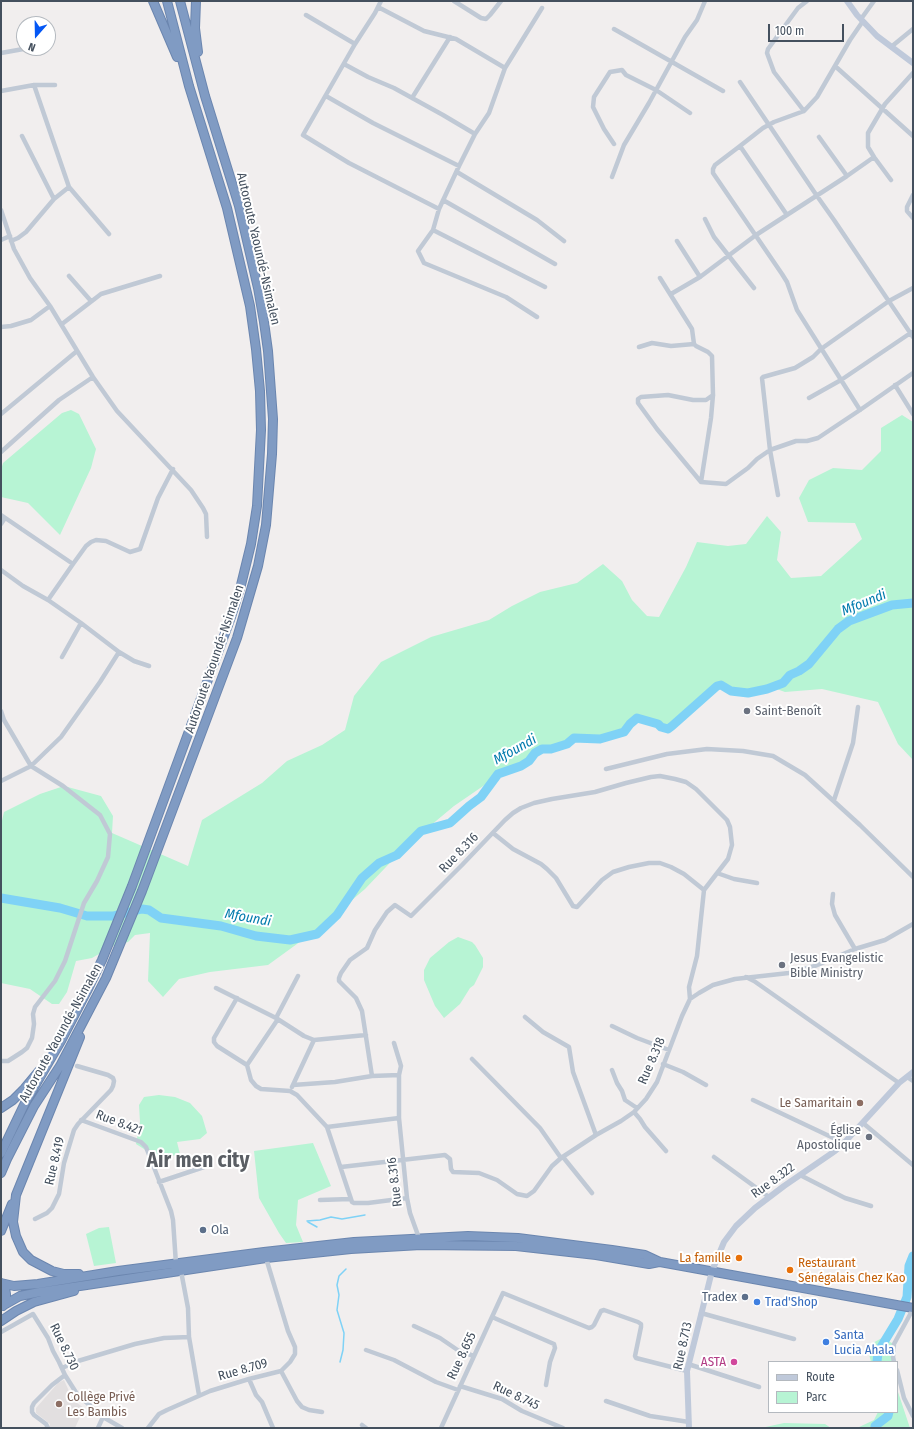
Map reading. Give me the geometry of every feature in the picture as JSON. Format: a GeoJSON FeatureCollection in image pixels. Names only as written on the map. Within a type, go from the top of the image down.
{"type":"FeatureCollection","features":[{"type":"Feature","properties":{"kind":"highway"},"geometry":{"type":"LineString","coordinates":[[153,1],[189,86]]}},
{"type":"Feature","properties":{"kind":"highway","name":"Autoroute Yaoundé-Nsimalen"},"geometry":{"type":"LineString","coordinates":[[1,1153],[15,1124],[87,991],[132,886],[218,655],[241,585],[256,514],[262,430],[256,349],[250,306],[227,208],[189,86],[167,1]]}},
{"type":"Feature","properties":{"kind":"highway"},"geometry":{"type":"LineString","coordinates":[[196,1],[195,28],[205,96]]}},
{"type":"Feature","properties":{"kind":"highway","name":"Autoroute Yaoundé-Nsimalen"},"geometry":{"type":"LineString","coordinates":[[1,1173],[34,1106],[60,1066],[106,978],[142,891],[237,638],[258,566],[266,525],[270,490],[273,419],[269,359],[264,322],[258,288],[239,206],[205,96],[181,2]]}},
{"type":"Feature","properties":{"kind":"highway"},"geometry":{"type":"LineString","coordinates":[[1,1231],[61,1082],[106,978]]}},
{"type":"Feature","properties":{"kind":"highway"},"geometry":{"type":"LineString","coordinates":[[1,1108],[13,1100],[33,1079],[68,1027]]}},
{"type":"Feature","properties":{"kind":"highway"},"geometry":{"type":"LineString","coordinates":[[1,1142],[15,1124]]}},
{"type":"Feature","properties":{"kind":"highway"},"geometry":{"type":"LineString","coordinates":[[16,1195],[13,1222],[16,1236],[23,1252],[31,1260],[52,1271],[64,1274],[118,1272]]}},
{"type":"Feature","properties":{"kind":"highway"},"geometry":{"type":"LineString","coordinates":[[1,1283],[14,1286],[23,1286],[176,1264],[354,1242],[468,1236],[518,1238],[644,1255],[660,1262],[913,1308]]}},
{"type":"Feature","properties":{"kind":"highway"},"geometry":{"type":"LineString","coordinates":[[2,1306],[20,1296],[40,1292],[266,1258],[351,1249],[421,1245],[516,1246],[596,1255],[649,1264],[660,1262]]}},
{"type":"Feature","properties":{"kind":"highway"},"geometry":{"type":"LineString","coordinates":[[1,1321],[34,1302],[77,1290],[122,1280]]}},
{"type":"Feature","properties":{"kind":"highway"},"geometry":{"type":"LineString","coordinates":[[1,1283],[6,1294],[6,1300],[2,1306]]}},
{"type":"Feature","properties":{"kind":"main road"},"geometry":{"type":"LineString","coordinates":[[847,1],[862,20],[878,36],[913,63]]}},
{"type":"Feature","properties":{"kind":"main road","name":"Rue 8.322"},"geometry":{"type":"LineString","coordinates":[[712,1271],[724,1242],[736,1226],[769,1197],[844,1143],[899,1083],[910,1079],[913,1072]]}},
{"type":"Feature","properties":{"kind":"main road","name":"Rue 8.713"},"geometry":{"type":"LineString","coordinates":[[689,1425],[688,1364],[712,1271]]}},
{"type":"Feature","properties":{"kind":"street"},"geometry":{"type":"LineString","coordinates":[[381,1],[303,135],[349,163],[439,209]]}},
{"type":"Feature","properties":{"kind":"street"},"geometry":{"type":"LineString","coordinates":[[454,1],[481,18],[486,19],[501,1]]}},
{"type":"Feature","properties":{"kind":"street"},"geometry":{"type":"LineString","coordinates":[[612,177],[624,145],[685,37],[697,20],[705,1]]}},
{"type":"Feature","properties":{"kind":"street"},"geometry":{"type":"LineString","coordinates":[[804,111],[774,72],[767,53],[768,49],[798,8],[807,1]]}},
{"type":"Feature","properties":{"kind":"street"},"geometry":{"type":"LineString","coordinates":[[860,410],[795,306],[787,282],[713,173],[713,169],[715,165],[768,125],[804,111],[817,97],[874,1]]}},
{"type":"Feature","properties":{"kind":"street"},"geometry":{"type":"LineString","coordinates":[[378,7],[424,31],[456,39],[505,68]]}},
{"type":"Feature","properties":{"kind":"street"},"geometry":{"type":"LineString","coordinates":[[537,317],[506,297],[424,263],[418,251],[433,230],[439,209],[459,166],[475,134],[489,112],[505,68],[542,8]]}},
{"type":"Feature","properties":{"kind":"street"},"geometry":{"type":"LineString","coordinates":[[306,15],[355,44]]}},
{"type":"Feature","properties":{"kind":"street"},"geometry":{"type":"LineString","coordinates":[[614,29],[723,91]]}},
{"type":"Feature","properties":{"kind":"street"},"geometry":{"type":"LineString","coordinates":[[891,47],[913,29]]}},
{"type":"Feature","properties":{"kind":"street"},"geometry":{"type":"LineString","coordinates":[[412,98],[450,37]]}},
{"type":"Feature","properties":{"kind":"street"},"geometry":{"type":"LineString","coordinates":[[1,53],[16,50]]}},
{"type":"Feature","properties":{"kind":"street"},"geometry":{"type":"LineString","coordinates":[[344,64],[444,114],[475,134]]}},
{"type":"Feature","properties":{"kind":"street"},"geometry":{"type":"LineString","coordinates":[[835,66],[913,136]]}},
{"type":"Feature","properties":{"kind":"street"},"geometry":{"type":"LineString","coordinates":[[614,144],[604,129],[593,107],[594,97],[610,72],[622,70],[626,75],[656,90],[690,113]]}},
{"type":"Feature","properties":{"kind":"street"},"geometry":{"type":"LineString","coordinates":[[891,180],[868,147],[867,138],[874,121],[882,108],[913,73]]}},
{"type":"Feature","properties":{"kind":"street"},"geometry":{"type":"LineString","coordinates":[[740,82],[912,334],[809,398]]}},
{"type":"Feature","properties":{"kind":"street"},"geometry":{"type":"LineString","coordinates":[[34,85],[69,187],[109,234]]}},
{"type":"Feature","properties":{"kind":"street"},"geometry":{"type":"LineString","coordinates":[[1,91],[34,85],[55,85]]}},
{"type":"Feature","properties":{"kind":"street"},"geometry":{"type":"LineString","coordinates":[[326,96],[373,123],[459,166]]}},
{"type":"Feature","properties":{"kind":"street"},"geometry":{"type":"LineString","coordinates":[[22,136],[54,199]]}},
{"type":"Feature","properties":{"kind":"street"},"geometry":{"type":"LineString","coordinates":[[819,137],[847,176]]}},
{"type":"Feature","properties":{"kind":"street"},"geometry":{"type":"LineString","coordinates":[[740,146],[786,214]]}},
{"type":"Feature","properties":{"kind":"street"},"geometry":{"type":"LineString","coordinates":[[672,294],[700,277],[786,214],[817,196],[874,157]]}},
{"type":"Feature","properties":{"kind":"street"},"geometry":{"type":"LineString","coordinates":[[457,172],[537,220],[564,241]]}},
{"type":"Feature","properties":{"kind":"street"},"geometry":{"type":"LineString","coordinates":[[1,240],[18,238],[26,232],[54,199],[69,187]]}},
{"type":"Feature","properties":{"kind":"street"},"geometry":{"type":"LineString","coordinates":[[913,195],[907,207],[907,211],[913,218]]}},
{"type":"Feature","properties":{"kind":"street"},"geometry":{"type":"LineString","coordinates":[[443,200],[555,264]]}},
{"type":"Feature","properties":{"kind":"street"},"geometry":{"type":"LineString","coordinates":[[1,210],[14,249],[30,278],[62,324],[93,377],[117,411],[173,469],[191,490],[203,508],[207,520],[208,536]]}},
{"type":"Feature","properties":{"kind":"street"},"geometry":{"type":"LineString","coordinates":[[705,219],[714,237],[754,288]]}},
{"type":"Feature","properties":{"kind":"street"},"geometry":{"type":"LineString","coordinates":[[433,230],[545,287]]}},
{"type":"Feature","properties":{"kind":"street"},"geometry":{"type":"LineString","coordinates":[[677,241],[700,277]]}},
{"type":"Feature","properties":{"kind":"street"},"geometry":{"type":"LineString","coordinates":[[69,276],[91,301]]}},
{"type":"Feature","properties":{"kind":"street"},"geometry":{"type":"LineString","coordinates":[[62,324],[101,294],[160,276]]}},
{"type":"Feature","properties":{"kind":"street"},"geometry":{"type":"LineString","coordinates":[[660,278],[672,294],[692,328],[694,344]]}},
{"type":"Feature","properties":{"kind":"street"},"geometry":{"type":"LineString","coordinates":[[778,495],[770,450],[763,376],[795,368],[813,357],[821,349],[889,301],[913,288]]}},
{"type":"Feature","properties":{"kind":"street"},"geometry":{"type":"LineString","coordinates":[[1,326],[10,326],[31,320],[50,306]]}},
{"type":"Feature","properties":{"kind":"street"},"geometry":{"type":"LineString","coordinates":[[639,346],[652,343],[671,346],[694,344],[712,356],[713,396],[710,434],[701,482]]}},
{"type":"Feature","properties":{"kind":"street"},"geometry":{"type":"LineString","coordinates":[[1,414],[77,351]]}},
{"type":"Feature","properties":{"kind":"street"},"geometry":{"type":"LineString","coordinates":[[713,396],[706,400],[693,400],[668,396],[641,397],[638,399],[638,402],[657,429],[701,482],[726,484],[770,450],[796,441],[807,441],[818,438],[913,373]]}},
{"type":"Feature","properties":{"kind":"street"},"geometry":{"type":"LineString","coordinates":[[1,452],[59,400],[93,377]]}},
{"type":"Feature","properties":{"kind":"street"},"geometry":{"type":"LineString","coordinates":[[895,386],[913,414]]}},
{"type":"Feature","properties":{"kind":"street"},"geometry":{"type":"LineString","coordinates":[[48,600],[86,546],[91,542],[96,540],[106,541],[130,552],[140,549],[158,498],[173,469]]}},
{"type":"Feature","properties":{"kind":"street"},"geometry":{"type":"LineString","coordinates":[[1,524],[3,516],[73,564]]}},
{"type":"Feature","properties":{"kind":"street"},"geometry":{"type":"LineString","coordinates":[[1,570],[23,586],[48,600],[119,652],[134,661],[150,666]]}},
{"type":"Feature","properties":{"kind":"street"},"geometry":{"type":"LineString","coordinates":[[62,657],[81,623]]}},
{"type":"Feature","properties":{"kind":"street"},"geometry":{"type":"LineString","coordinates":[[1,781],[31,766],[61,737],[100,682],[119,652]]}},
{"type":"Feature","properties":{"kind":"street"},"geometry":{"type":"LineString","coordinates":[[834,800],[853,743],[858,707]]}},
{"type":"Feature","properties":{"kind":"street"},"geometry":{"type":"LineString","coordinates":[[1,711],[4,720],[31,766],[63,786],[100,815],[110,834],[108,857],[97,881],[84,903],[65,961],[55,981],[35,1007],[33,1014],[34,1024],[32,1038],[27,1048],[22,1052],[8,1061],[1,1061]]}},
{"type":"Feature","properties":{"kind":"street"},"geometry":{"type":"LineString","coordinates":[[606,769],[667,754],[695,750],[707,749],[743,751],[766,754],[777,758],[805,775],[834,800],[913,877]]}},
{"type":"Feature","properties":{"kind":"street","name":"Rue 8.316"},"geometry":{"type":"LineString","coordinates":[[372,1076],[362,1011],[356,998],[339,981],[341,973],[350,960],[367,948],[375,930],[387,912],[396,905],[411,916],[513,812],[534,803],[595,792],[651,777],[660,776],[675,778],[686,782],[696,789],[727,820],[730,827],[732,845],[731,853],[704,890]]}},
{"type":"Feature","properties":{"kind":"street"},"geometry":{"type":"LineString","coordinates":[[493,833],[513,849],[541,864],[547,869],[556,878],[573,906],[577,907],[602,880],[613,872],[629,866],[648,863],[660,863],[671,867],[684,874],[704,890],[697,956],[689,987],[690,999],[713,985],[735,979],[800,971],[815,966],[885,940],[913,924]]}},
{"type":"Feature","properties":{"kind":"street"},"geometry":{"type":"LineString","coordinates":[[717,873],[734,879],[757,883]]}},
{"type":"Feature","properties":{"kind":"street"},"geometry":{"type":"LineString","coordinates":[[833,894],[832,904],[835,915],[855,950]]}},
{"type":"Feature","properties":{"kind":"street"},"geometry":{"type":"LineString","coordinates":[[247,1065],[277,1018],[298,976]]}},
{"type":"Feature","properties":{"kind":"street"},"geometry":{"type":"LineString","coordinates":[[746,977],[754,981],[899,1083]]}},
{"type":"Feature","properties":{"kind":"street"},"geometry":{"type":"LineString","coordinates":[[216,988],[277,1018],[304,1036],[314,1040],[366,1035]]}},
{"type":"Feature","properties":{"kind":"street"},"geometry":{"type":"LineString","coordinates":[[237,998],[214,1038],[214,1042],[217,1046],[247,1065],[251,1080],[256,1086],[261,1088],[290,1091],[297,1096],[327,1127],[350,1199],[354,1203],[368,1203],[407,1198]]}},
{"type":"Feature","properties":{"kind":"street","name":"Rue 8.318"},"geometry":{"type":"LineString","coordinates":[[404,1160],[445,1155],[450,1159],[453,1172],[479,1173],[497,1180],[517,1194],[527,1196],[534,1191],[552,1166],[562,1157],[621,1121],[636,1110],[652,1091],[690,999]]}},
{"type":"Feature","properties":{"kind":"street"},"geometry":{"type":"LineString","coordinates":[[525,1017],[543,1032],[569,1047],[573,1072],[596,1135]]}},
{"type":"Feature","properties":{"kind":"street"},"geometry":{"type":"LineString","coordinates":[[612,1026],[668,1050]]}},
{"type":"Feature","properties":{"kind":"street"},"geometry":{"type":"LineString","coordinates":[[290,1091],[314,1040]]}},
{"type":"Feature","properties":{"kind":"street","name":"Rue 8.316"},"geometry":{"type":"LineString","coordinates":[[394,1043],[401,1066],[399,1075],[399,1118],[407,1198],[410,1213],[419,1238]]}},
{"type":"Feature","properties":{"kind":"street"},"geometry":{"type":"LineString","coordinates":[[472,1059],[540,1128],[592,1193]]}},
{"type":"Feature","properties":{"kind":"street"},"geometry":{"type":"LineString","coordinates":[[664,1064],[683,1072],[706,1085]]}},
{"type":"Feature","properties":{"kind":"street","name":"Rue 8.419"},"geometry":{"type":"LineString","coordinates":[[34,1219],[47,1213],[55,1204],[59,1194],[64,1162],[74,1130],[81,1120],[111,1090],[114,1081],[113,1078],[108,1075],[77,1066]]}},
{"type":"Feature","properties":{"kind":"street"},"geometry":{"type":"LineString","coordinates":[[612,1070],[625,1100],[636,1110],[645,1127],[666,1151]]}},
{"type":"Feature","properties":{"kind":"street"},"geometry":{"type":"LineString","coordinates":[[293,1085],[372,1076],[399,1075]]}},
{"type":"Feature","properties":{"kind":"street"},"geometry":{"type":"LineString","coordinates":[[753,1100],[844,1143]]}},
{"type":"Feature","properties":{"kind":"street"},"geometry":{"type":"LineString","coordinates":[[327,1127],[399,1118]]}},
{"type":"Feature","properties":{"kind":"street","name":"Rue 8.421"},"geometry":{"type":"LineString","coordinates":[[81,1120],[144,1145],[171,1211],[176,1264]]}},
{"type":"Feature","properties":{"kind":"street"},"geometry":{"type":"LineString","coordinates":[[863,1123],[913,1165]]}},
{"type":"Feature","properties":{"kind":"street"},"geometry":{"type":"LineString","coordinates":[[714,1157],[769,1197]]}},
{"type":"Feature","properties":{"kind":"street"},"geometry":{"type":"LineString","coordinates":[[341,1167],[404,1160]]}},
{"type":"Feature","properties":{"kind":"street"},"geometry":{"type":"LineString","coordinates":[[159,1182],[204,1167],[206,1165]]}},
{"type":"Feature","properties":{"kind":"street"},"geometry":{"type":"LineString","coordinates":[[800,1175],[845,1198],[871,1206]]}},
{"type":"Feature","properties":{"kind":"street"},"geometry":{"type":"LineString","coordinates":[[320,1200],[350,1199]]}},
{"type":"Feature","properties":{"kind":"street","name":"Rue 8.709"},"geometry":{"type":"LineString","coordinates":[[148,1428],[159,1414],[199,1395],[249,1379],[281,1371],[290,1362],[294,1354],[295,1347],[288,1331],[266,1258]]}},
{"type":"Feature","properties":{"kind":"street"},"geometry":{"type":"LineString","coordinates":[[181,1271],[188,1308],[189,1337],[199,1395]]}},
{"type":"Feature","properties":{"kind":"street","name":"Rue 8.655"},"geometry":{"type":"LineString","coordinates":[[441,1428],[503,1293],[588,1328],[594,1325],[604,1310],[638,1322],[641,1324],[641,1328],[634,1356],[636,1358],[687,1371]]}},
{"type":"Feature","properties":{"kind":"street"},"geometry":{"type":"LineString","coordinates":[[894,1361],[894,1344],[913,1308]]}},
{"type":"Feature","properties":{"kind":"street"},"geometry":{"type":"LineString","coordinates":[[701,1313],[794,1338]]}},
{"type":"Feature","properties":{"kind":"street","name":"Rue 8.730"},"geometry":{"type":"LineString","coordinates":[[1,1332],[33,1314],[48,1338],[65,1375],[81,1398],[103,1417],[122,1428]]}},
{"type":"Feature","properties":{"kind":"street"},"geometry":{"type":"LineString","coordinates":[[492,1317],[554,1344],[555,1348],[550,1362],[546,1385]]}},
{"type":"Feature","properties":{"kind":"street"},"geometry":{"type":"LineString","coordinates":[[414,1326],[440,1338],[459,1351],[474,1356]]}},
{"type":"Feature","properties":{"kind":"street"},"geometry":{"type":"LineString","coordinates":[[62,1368],[78,1361],[134,1344],[164,1338],[189,1337]]}},
{"type":"Feature","properties":{"kind":"street","name":"Rue 8.745"},"geometry":{"type":"LineString","coordinates":[[366,1350],[394,1360],[436,1382],[502,1400],[522,1412],[563,1428]]}},
{"type":"Feature","properties":{"kind":"street"},"geometry":{"type":"LineString","coordinates":[[688,1364],[759,1387]]}},
{"type":"Feature","properties":{"kind":"street"},"geometry":{"type":"LineString","coordinates":[[281,1371],[297,1401],[302,1407],[322,1412]]}},
{"type":"Feature","properties":{"kind":"street"},"geometry":{"type":"LineString","coordinates":[[898,1374],[904,1398],[913,1416]]}},
{"type":"Feature","properties":{"kind":"street"},"geometry":{"type":"LineString","coordinates":[[48,1428],[46,1424],[34,1415],[32,1412],[32,1407],[34,1403],[65,1375]]}},
{"type":"Feature","properties":{"kind":"street"},"geometry":{"type":"LineString","coordinates":[[249,1379],[256,1395],[262,1402],[273,1428]]}},
{"type":"Feature","properties":{"kind":"street"},"geometry":{"type":"LineString","coordinates":[[606,1401],[650,1416],[689,1425]]}},
{"type":"Feature","properties":{"kind":"street"},"geometry":{"type":"LineString","coordinates":[[98,1428],[103,1417]]}},
{"type":"Feature","properties":{"kind":"shaded area","name":"Collège Privé Les Bambis"},"geometry":{"type":"Polygon","coordinates":[[[64,1380],[73,1400],[84,1408],[75,1428],[49,1428],[50,1424],[36,1413],[36,1408],[58,1383],[64,1380]]]}},
{"type":"Feature","properties":{"kind":"green space"},"geometry":{"type":"Polygon","coordinates":[[[71,410],[79,414],[96,449],[91,468],[60,535],[28,503],[1,497],[1,470],[3,463],[62,413],[71,410]]]}},
{"type":"Feature","properties":{"kind":"green space"},"geometry":{"type":"Polygon","coordinates":[[[902,415],[913,422],[913,760],[898,744],[878,702],[822,689],[785,692],[771,687],[748,693],[731,691],[721,685],[717,686],[668,729],[661,727],[658,724],[637,718],[624,732],[600,739],[573,738],[489,782],[454,806],[406,846],[365,889],[319,928],[268,965],[210,972],[179,979],[163,997],[148,981],[150,933],[135,935],[128,942],[113,946],[92,958],[76,961],[67,992],[59,1004],[52,1004],[30,989],[1,983],[1,825],[4,812],[40,794],[64,786],[101,796],[113,816],[112,833],[188,866],[202,820],[262,783],[287,761],[322,745],[345,730],[354,696],[381,662],[431,637],[489,620],[512,606],[540,592],[577,583],[603,564],[622,581],[632,600],[647,616],[659,617],[686,567],[697,542],[728,546],[746,544],[767,516],[781,532],[777,560],[791,578],[821,576],[862,539],[855,523],[808,522],[799,498],[809,480],[833,468],[862,470],[881,451],[881,428],[902,415]]]}},
{"type":"Feature","properties":{"kind":"green space"},"geometry":{"type":"Polygon","coordinates":[[[458,937],[472,942],[475,945],[483,958],[483,967],[474,985],[470,988],[460,1004],[444,1018],[435,1006],[424,980],[424,970],[430,958],[449,942],[458,937]]]}},
{"type":"Feature","properties":{"kind":"green space"},"geometry":{"type":"Polygon","coordinates":[[[159,1095],[175,1097],[190,1103],[202,1116],[207,1133],[200,1139],[177,1142],[180,1154],[158,1160],[152,1154],[136,1144],[140,1122],[139,1105],[144,1097],[159,1095]]]}},
{"type":"Feature","properties":{"kind":"green space"},"geometry":{"type":"Polygon","coordinates":[[[313,1143],[331,1186],[298,1200],[296,1225],[303,1242],[286,1243],[259,1198],[254,1151],[313,1143]]]}},
{"type":"Feature","properties":{"kind":"green space"},"geometry":{"type":"Polygon","coordinates":[[[109,1227],[116,1263],[94,1266],[86,1234],[99,1228],[109,1227]]]}},
{"type":"Feature","properties":{"kind":"green space"},"geometry":{"type":"Polygon","coordinates":[[[882,1338],[894,1344],[892,1361],[871,1361],[867,1346],[882,1338]]]}},
{"type":"Feature","properties":{"kind":"green space"},"geometry":{"type":"Polygon","coordinates":[[[898,1392],[910,1428],[857,1428],[874,1420],[878,1413],[898,1413],[898,1392]]]}},
{"type":"Feature","properties":{"kind":"green space"},"geometry":{"type":"Polygon","coordinates":[[[784,1423],[825,1424],[831,1428],[761,1428],[784,1423]]]}},
{"type":"Feature","properties":{"kind":"waterway","name":"Mfoundi"},"geometry":{"type":"LineString","coordinates":[[1,898],[60,908],[87,916],[113,916],[142,909],[149,910],[161,918],[221,926],[256,936],[290,940],[317,934],[337,915],[362,878],[379,863],[397,855],[421,831],[450,823],[481,797],[498,774],[521,766],[529,761],[535,753],[542,749],[551,749],[567,744],[574,738],[600,739],[624,732],[637,718],[658,724],[661,727],[668,729],[717,686],[721,685],[731,691],[748,693],[767,689],[783,683],[790,675],[809,664],[838,629],[849,621],[892,605],[913,603]]}},
{"type":"Feature","properties":{"kind":"waterway"},"geometry":{"type":"LineString","coordinates":[[307,1221],[331,1217],[342,1219],[365,1215]]}},
{"type":"Feature","properties":{"kind":"waterway"},"geometry":{"type":"LineString","coordinates":[[308,1222],[317,1227]]}},
{"type":"Feature","properties":{"kind":"waterway"},"geometry":{"type":"LineString","coordinates":[[877,1361],[878,1352],[898,1319],[907,1297],[909,1266],[913,1256]]}},
{"type":"Feature","properties":{"kind":"waterway"},"geometry":{"type":"LineString","coordinates":[[340,1362],[343,1350],[344,1333],[337,1310],[339,1295],[337,1285],[339,1276],[346,1269]]}},
{"type":"Feature","properties":{"kind":"waterway"},"geometry":{"type":"LineString","coordinates":[[875,1428],[875,1426],[888,1416],[889,1413]]}},
{"type":"Feature","properties":{"kind":"place","name":"Saint-Benoît"},"geometry":{"type":"Point","coordinates":[747,711]}},
{"type":"Feature","properties":{"kind":"place","name":"Jesus Evangelistic Bible Ministry"},"geometry":{"type":"Point","coordinates":[782,965]}},
{"type":"Feature","properties":{"kind":"place","name":"Le Samaritain"},"geometry":{"type":"Point","coordinates":[860,1103]}},
{"type":"Feature","properties":{"kind":"place","name":"Église Apostolique"},"geometry":{"type":"Point","coordinates":[869,1137]}},
{"type":"Feature","properties":{"kind":"place","name":"Ola"},"geometry":{"type":"Point","coordinates":[203,1230]}},
{"type":"Feature","properties":{"kind":"place","name":"La famille"},"geometry":{"type":"Point","coordinates":[739,1258]}},
{"type":"Feature","properties":{"kind":"place","name":"Restaurant Sénégalais Chez Kao"},"geometry":{"type":"Point","coordinates":[790,1270]}},
{"type":"Feature","properties":{"kind":"place","name":"Tradex"},"geometry":{"type":"Point","coordinates":[745,1297]}},
{"type":"Feature","properties":{"kind":"place","name":"Trad'Shop"},"geometry":{"type":"Point","coordinates":[757,1302]}},
{"type":"Feature","properties":{"kind":"place","name":"Santa Lucia Ahala"},"geometry":{"type":"Point","coordinates":[826,1342]}},
{"type":"Feature","properties":{"kind":"place","name":"ASTA"},"geometry":{"type":"Point","coordinates":[734,1362]}},
{"type":"Feature","properties":{"kind":"place","name":"Collège Privé Les Bambis"},"geometry":{"type":"Point","coordinates":[59,1404]}},
{"type":"Feature","properties":{"kind":"district","name":"Air men city"},"geometry":{"type":"Point","coordinates":[198,1161]}}]}
